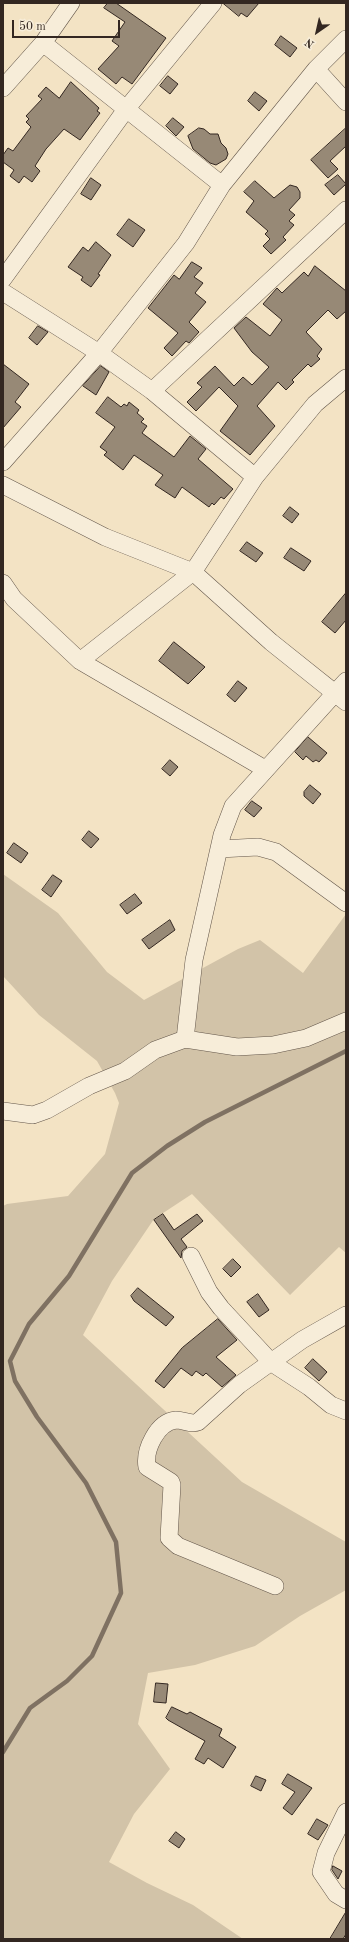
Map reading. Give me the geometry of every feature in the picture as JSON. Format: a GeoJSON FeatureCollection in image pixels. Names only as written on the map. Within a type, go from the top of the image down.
{"type":"FeatureCollection","features":[{"type":"Feature","properties":{"kind":"street"},"geometry":{"type":"LineString","coordinates":[[3,88],[43,43],[71,3]]}},
{"type":"Feature","properties":{"kind":"street"},"geometry":{"type":"LineString","coordinates":[[3,279],[127,108],[212,3]]}},
{"type":"Feature","properties":{"kind":"street"},"geometry":{"type":"LineString","coordinates":[[3,462],[99,353],[186,243],[222,186],[316,69],[346,39]]}},
{"type":"Feature","properties":{"kind":"street"},"geometry":{"type":"LineString","coordinates":[[43,43],[127,108],[222,186]]}},
{"type":"Feature","properties":{"kind":"street"},"geometry":{"type":"LineString","coordinates":[[316,69],[346,102]]}},
{"type":"Feature","properties":{"kind":"street"},"geometry":{"type":"LineString","coordinates":[[152,391],[346,210]]}},
{"type":"Feature","properties":{"kind":"street"},"geometry":{"type":"LineString","coordinates":[[3,292],[99,353],[152,391],[255,478]]}},
{"type":"Feature","properties":{"kind":"street"},"geometry":{"type":"LineString","coordinates":[[80,661],[193,572],[255,478],[315,404],[346,378]]}},
{"type":"Feature","properties":{"kind":"street"},"geometry":{"type":"LineString","coordinates":[[3,485],[105,537],[193,572],[271,642],[340,697]]}},
{"type":"Feature","properties":{"kind":"street"},"geometry":{"type":"LineString","coordinates":[[3,584],[14,599],[80,661],[265,769]]}},
{"type":"Feature","properties":{"kind":"street"},"geometry":{"type":"LineString","coordinates":[[185,1039],[194,960],[219,849],[233,806],[265,769],[340,697],[346,681]]}},
{"type":"Feature","properties":{"kind":"street"},"geometry":{"type":"LineString","coordinates":[[219,849],[258,847],[276,852],[346,903]]}},
{"type":"Feature","properties":{"kind":"street"},"geometry":{"type":"LineString","coordinates":[[3,1111],[33,1115],[47,1110],[89,1086],[125,1071],[155,1050],[185,1039],[237,1048],[273,1046],[306,1038],[346,1021]]}},
{"type":"Feature","properties":{"kind":"street"},"geometry":{"type":"LineString","coordinates":[[191,1256],[209,1292],[221,1308],[272,1363],[309,1387],[331,1405],[346,1411]]}},
{"type":"Feature","properties":{"kind":"street"},"geometry":{"type":"LineString","coordinates":[[275,1586],[178,1546],[169,1538],[172,1485],[170,1482],[147,1467],[146,1460],[148,1449],[154,1434],[163,1427],[175,1420],[194,1423],[198,1422],[239,1385],[272,1363],[302,1340],[346,1315]]}},
{"type":"Feature","properties":{"kind":"street"},"geometry":{"type":"LineString","coordinates":[[346,1812],[326,1853],[321,1872],[336,1894],[346,1900]]}},
{"type":"Feature","properties":{"kind":"shaded area"},"geometry":{"type":"Polygon","coordinates":[[[3,874],[58,913],[107,972],[144,1000],[238,949],[260,940],[303,973],[346,914],[346,1253],[339,1247],[290,1295],[192,1194],[154,1219],[112,1281],[83,1335],[242,1482],[346,1542],[346,1590],[300,1616],[255,1646],[195,1665],[148,1673],[138,1724],[170,1769],[134,1814],[109,1862],[147,1883],[193,1905],[243,1939],[3,1939],[3,1206],[7,1204],[68,1196],[105,1154],[119,1103],[97,1061],[39,1015],[3,976],[3,874]]]}},
{"type":"Feature","properties":{"kind":"building"},"geometry":{"type":"Polygon","coordinates":[[[108,3],[116,3],[166,38],[132,84],[122,77],[116,84],[98,69],[119,46],[112,41],[125,22],[104,8],[108,3]]]}},
{"type":"Feature","properties":{"kind":"building"},"geometry":{"type":"Polygon","coordinates":[[[223,3],[259,3],[247,17],[241,13],[239,16],[223,3]]]}},
{"type":"Feature","properties":{"kind":"building"},"geometry":{"type":"Polygon","coordinates":[[[281,36],[297,48],[290,57],[275,45],[281,36]]]}},
{"type":"Feature","properties":{"kind":"building"},"geometry":{"type":"Polygon","coordinates":[[[168,76],[178,84],[170,94],[160,86],[168,76]]]}},
{"type":"Feature","properties":{"kind":"building"},"geometry":{"type":"Polygon","coordinates":[[[71,82],[99,108],[97,111],[100,113],[80,140],[64,129],[46,149],[35,166],[40,171],[32,182],[24,176],[19,183],[10,176],[14,170],[3,162],[3,155],[8,148],[13,151],[31,127],[26,122],[29,119],[26,116],[42,99],[38,96],[46,87],[59,98],[71,82]]]}},
{"type":"Feature","properties":{"kind":"building"},"geometry":{"type":"Polygon","coordinates":[[[255,92],[267,101],[259,111],[248,101],[255,92]]]}},
{"type":"Feature","properties":{"kind":"building"},"geometry":{"type":"Polygon","coordinates":[[[173,118],[184,127],[176,136],[166,126],[173,118]]]}},
{"type":"Feature","properties":{"kind":"building"},"geometry":{"type":"Polygon","coordinates":[[[199,128],[204,129],[210,134],[218,134],[221,143],[226,148],[228,154],[226,159],[216,165],[210,163],[193,149],[188,136],[199,128]]]}},
{"type":"Feature","properties":{"kind":"building"},"geometry":{"type":"Polygon","coordinates":[[[346,128],[346,146],[330,161],[338,169],[328,178],[311,160],[346,128]]]}},
{"type":"Feature","properties":{"kind":"building"},"geometry":{"type":"Polygon","coordinates":[[[338,175],[346,184],[334,195],[325,185],[338,175]]]}},
{"type":"Feature","properties":{"kind":"building"},"geometry":{"type":"Polygon","coordinates":[[[91,178],[101,185],[91,200],[81,194],[91,178]]]}},
{"type":"Feature","properties":{"kind":"building"},"geometry":{"type":"Polygon","coordinates":[[[255,181],[274,198],[290,185],[297,187],[300,192],[300,198],[289,210],[295,215],[289,221],[294,225],[283,237],[286,240],[271,254],[263,246],[270,239],[265,234],[268,231],[246,212],[254,201],[244,192],[255,181]]]}},
{"type":"Feature","properties":{"kind":"building"},"geometry":{"type":"Polygon","coordinates":[[[129,219],[145,230],[133,247],[117,235],[129,219]]]}},
{"type":"Feature","properties":{"kind":"building"},"geometry":{"type":"Polygon","coordinates":[[[96,242],[111,255],[98,274],[100,275],[91,287],[81,280],[83,277],[68,267],[83,247],[88,251],[96,242]]]}},
{"type":"Feature","properties":{"kind":"building"},"geometry":{"type":"Polygon","coordinates":[[[192,262],[202,268],[194,277],[203,283],[195,293],[206,302],[189,322],[199,332],[189,343],[186,341],[172,356],[164,348],[178,333],[148,308],[174,275],[179,279],[192,262]]]}},
{"type":"Feature","properties":{"kind":"building"},"geometry":{"type":"Polygon","coordinates":[[[315,266],[346,291],[346,311],[337,319],[328,310],[306,332],[322,349],[317,356],[320,359],[311,367],[308,364],[292,380],[294,382],[286,390],[278,382],[257,406],[275,426],[250,455],[220,431],[238,406],[219,387],[196,411],[187,402],[202,387],[197,383],[215,366],[234,386],[243,377],[252,385],[254,383],[269,367],[252,352],[234,328],[246,317],[270,336],[282,320],[263,304],[277,288],[282,293],[304,272],[308,276],[315,266]]]}},
{"type":"Feature","properties":{"kind":"building"},"geometry":{"type":"Polygon","coordinates":[[[38,326],[48,332],[37,345],[29,338],[38,326]]]}},
{"type":"Feature","properties":{"kind":"building"},"geometry":{"type":"Polygon","coordinates":[[[3,364],[29,384],[15,402],[21,407],[3,428],[3,364]]]}},
{"type":"Feature","properties":{"kind":"building"},"geometry":{"type":"Polygon","coordinates":[[[101,366],[109,372],[96,395],[83,386],[101,366]]]}},
{"type":"Feature","properties":{"kind":"building"},"geometry":{"type":"Polygon","coordinates":[[[108,397],[121,407],[124,404],[127,406],[129,402],[139,410],[137,413],[144,419],[141,422],[147,426],[142,433],[174,457],[190,436],[206,449],[198,459],[233,489],[224,499],[221,497],[214,505],[212,503],[209,507],[182,487],[175,498],[155,485],[163,475],[134,455],[123,470],[104,455],[107,452],[100,447],[115,427],[96,413],[108,397]]]}},
{"type":"Feature","properties":{"kind":"building"},"geometry":{"type":"Polygon","coordinates":[[[290,507],[299,514],[292,523],[283,516],[290,507]]]}},
{"type":"Feature","properties":{"kind":"building"},"geometry":{"type":"Polygon","coordinates":[[[247,542],[263,553],[256,562],[240,551],[247,542]]]}},
{"type":"Feature","properties":{"kind":"building"},"geometry":{"type":"Polygon","coordinates":[[[291,548],[311,561],[304,571],[284,558],[291,548]]]}},
{"type":"Feature","properties":{"kind":"building"},"geometry":{"type":"Polygon","coordinates":[[[346,593],[346,620],[335,633],[322,622],[346,593]]]}},
{"type":"Feature","properties":{"kind":"building"},"geometry":{"type":"Polygon","coordinates":[[[174,642],[205,667],[188,684],[159,661],[174,642]]]}},
{"type":"Feature","properties":{"kind":"building"},"geometry":{"type":"Polygon","coordinates":[[[238,681],[247,688],[235,702],[227,695],[238,681]]]}},
{"type":"Feature","properties":{"kind":"building"},"geometry":{"type":"Polygon","coordinates":[[[308,737],[327,753],[319,762],[316,760],[313,762],[306,756],[303,760],[295,752],[308,737]]]}},
{"type":"Feature","properties":{"kind":"building"},"geometry":{"type":"Polygon","coordinates":[[[170,760],[178,767],[170,776],[162,769],[170,760]]]}},
{"type":"Feature","properties":{"kind":"building"},"geometry":{"type":"Polygon","coordinates":[[[310,785],[321,794],[313,804],[304,796],[304,792],[310,785]]]}},
{"type":"Feature","properties":{"kind":"building"},"geometry":{"type":"Polygon","coordinates":[[[252,801],[262,808],[254,817],[245,810],[252,801]]]}},
{"type":"Feature","properties":{"kind":"building"},"geometry":{"type":"Polygon","coordinates":[[[89,831],[99,839],[91,848],[82,840],[89,831]]]}},
{"type":"Feature","properties":{"kind":"building"},"geometry":{"type":"Polygon","coordinates":[[[14,843],[28,853],[21,863],[7,853],[14,843]]]}},
{"type":"Feature","properties":{"kind":"building"},"geometry":{"type":"Polygon","coordinates":[[[53,875],[62,881],[51,897],[42,890],[53,875]]]}},
{"type":"Feature","properties":{"kind":"building"},"geometry":{"type":"Polygon","coordinates":[[[135,894],[142,903],[127,914],[120,905],[135,894]]]}},
{"type":"Feature","properties":{"kind":"building"},"geometry":{"type":"Polygon","coordinates":[[[170,920],[175,930],[149,949],[142,940],[170,920]]]}},
{"type":"Feature","properties":{"kind":"building"},"geometry":{"type":"Polygon","coordinates":[[[163,1214],[174,1230],[197,1214],[203,1221],[181,1239],[187,1247],[182,1251],[181,1258],[154,1220],[163,1214]]]}},
{"type":"Feature","properties":{"kind":"building"},"geometry":{"type":"Polygon","coordinates":[[[233,1259],[241,1267],[231,1277],[223,1269],[233,1259]]]}},
{"type":"Feature","properties":{"kind":"building"},"geometry":{"type":"Polygon","coordinates":[[[138,1288],[174,1317],[166,1326],[134,1301],[131,1296],[138,1288]]]}},
{"type":"Feature","properties":{"kind":"building"},"geometry":{"type":"Polygon","coordinates":[[[258,1294],[269,1310],[259,1317],[247,1302],[258,1294]]]}},
{"type":"Feature","properties":{"kind":"building"},"geometry":{"type":"Polygon","coordinates":[[[218,1319],[237,1340],[216,1357],[236,1375],[222,1387],[206,1373],[203,1376],[196,1371],[192,1376],[181,1368],[164,1388],[155,1381],[182,1348],[218,1319]]]}},
{"type":"Feature","properties":{"kind":"building"},"geometry":{"type":"Polygon","coordinates":[[[313,1359],[327,1372],[319,1381],[305,1368],[313,1359]]]}},
{"type":"Feature","properties":{"kind":"building"},"geometry":{"type":"Polygon","coordinates":[[[156,1683],[168,1684],[166,1703],[154,1702],[156,1683]]]}},
{"type":"Feature","properties":{"kind":"building"},"geometry":{"type":"Polygon","coordinates":[[[172,1707],[187,1714],[190,1712],[222,1729],[219,1736],[236,1747],[223,1768],[208,1758],[204,1764],[195,1759],[205,1741],[166,1718],[172,1707]]]}},
{"type":"Feature","properties":{"kind":"building"},"geometry":{"type":"Polygon","coordinates":[[[288,1774],[312,1788],[292,1815],[283,1808],[295,1792],[282,1784],[288,1774]]]}},
{"type":"Feature","properties":{"kind":"building"},"geometry":{"type":"Polygon","coordinates":[[[256,1776],[266,1780],[261,1791],[251,1786],[256,1776]]]}},
{"type":"Feature","properties":{"kind":"building"},"geometry":{"type":"Polygon","coordinates":[[[317,1819],[328,1825],[318,1840],[308,1834],[317,1819]]]}},
{"type":"Feature","properties":{"kind":"building"},"geometry":{"type":"Polygon","coordinates":[[[176,1832],[185,1839],[179,1848],[169,1841],[176,1832]]]}},
{"type":"Feature","properties":{"kind":"building"},"geometry":{"type":"Polygon","coordinates":[[[333,1866],[342,1871],[338,1879],[332,1870],[333,1866]]]}},
{"type":"Feature","properties":{"kind":"building"},"geometry":{"type":"Polygon","coordinates":[[[346,1912],[346,1934],[343,1939],[330,1939],[346,1912]]]}},
{"type":"Feature","properties":{"kind":"waterway"},"geometry":{"type":"LineString","coordinates":[[3,1752],[30,1708],[67,1681],[92,1656],[121,1593],[116,1542],[86,1483],[37,1417],[15,1381],[10,1361],[29,1324],[69,1276],[132,1173],[167,1146],[205,1122],[346,1051]]}}]}
